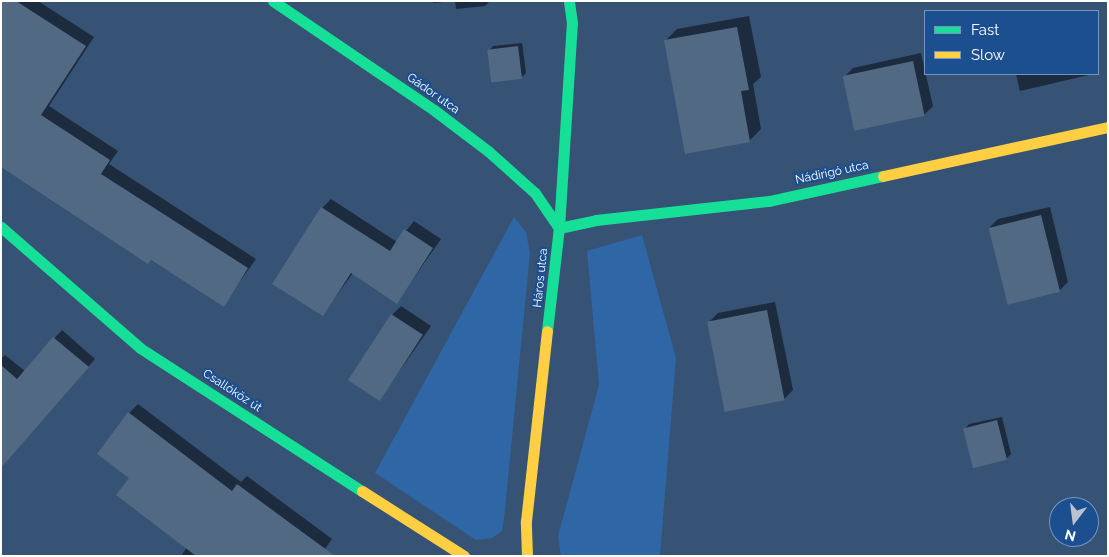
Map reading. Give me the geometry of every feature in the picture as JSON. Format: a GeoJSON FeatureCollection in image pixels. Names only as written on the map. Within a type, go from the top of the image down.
{"type":"FeatureCollection","features":[{"type":"Feature","properties":{"kind":"street","name":"Gádor utca"},"geometry":{"type":"LineString","coordinates":[[274,1],[434,110],[488,151],[535,193],[560,228]]}},
{"type":"Feature","properties":{"kind":"street","name":"Háros utca"},"geometry":{"type":"LineString","coordinates":[[527,556],[526,521],[560,228],[572,23],[569,1]]}},
{"type":"Feature","properties":{"kind":"street","name":"Nádirigó utca"},"geometry":{"type":"LineString","coordinates":[[560,228],[596,220],[769,201],[1108,127]]}},
{"type":"Feature","properties":{"kind":"street","name":"Csallóköz út"},"geometry":{"type":"LineString","coordinates":[[1,227],[140,348],[464,556]]}},
{"type":"Feature","properties":{"kind":"shaded area"},"geometry":{"type":"Polygon","coordinates":[[[514,217],[526,232],[530,253],[504,520],[502,531],[492,538],[476,540],[375,473],[514,217]]]}},
{"type":"Feature","properties":{"kind":"shaded area"},"geometry":{"type":"Polygon","coordinates":[[[642,235],[676,358],[660,556],[561,556],[558,536],[599,385],[587,251],[642,235]]]}},
{"type":"Feature","properties":{"kind":"building"},"geometry":{"type":"Polygon","coordinates":[[[1,1],[16,1],[86,46],[41,115],[110,160],[101,174],[248,268],[224,307],[151,260],[148,264],[1,167],[1,1]]]}},
{"type":"Feature","properties":{"kind":"building"},"geometry":{"type":"Polygon","coordinates":[[[737,27],[749,90],[741,91],[750,142],[685,154],[664,40],[737,27]]]}},
{"type":"Feature","properties":{"kind":"building"},"geometry":{"type":"Polygon","coordinates":[[[518,46],[522,79],[491,83],[487,50],[518,46]]]}},
{"type":"Feature","properties":{"kind":"building"},"geometry":{"type":"Polygon","coordinates":[[[913,61],[925,116],[854,131],[843,76],[913,61]]]}},
{"type":"Feature","properties":{"kind":"building"},"geometry":{"type":"Polygon","coordinates":[[[321,207],[390,251],[404,229],[433,248],[397,304],[351,273],[323,316],[272,284],[321,207]]]}},
{"type":"Feature","properties":{"kind":"building"},"geometry":{"type":"Polygon","coordinates":[[[1041,215],[1060,292],[1008,305],[989,228],[1041,215]]]}},
{"type":"Feature","properties":{"kind":"building"},"geometry":{"type":"Polygon","coordinates":[[[767,310],[785,400],[725,412],[707,322],[767,310]]]}},
{"type":"Feature","properties":{"kind":"building"},"geometry":{"type":"Polygon","coordinates":[[[391,314],[423,335],[380,401],[348,380],[391,314]]]}},
{"type":"Feature","properties":{"kind":"building"},"geometry":{"type":"Polygon","coordinates":[[[53,337],[89,367],[1,468],[1,365],[17,379],[53,337]]]}},
{"type":"Feature","properties":{"kind":"building"},"geometry":{"type":"Polygon","coordinates":[[[128,412],[232,491],[237,484],[335,556],[196,556],[116,495],[129,478],[97,454],[128,412]]]}},
{"type":"Feature","properties":{"kind":"building"},"geometry":{"type":"Polygon","coordinates":[[[997,420],[1007,460],[973,468],[963,428],[997,420]]]}},
{"type":"Feature","properties":{"kind":"traffic: fast"},"geometry":{"type":"LineString","coordinates":[[273,1],[434,110],[488,151],[535,193],[559,228]]}},
{"type":"Feature","properties":{"kind":"traffic: fast"},"geometry":{"type":"LineString","coordinates":[[547,331],[559,228],[572,23],[569,1]]}},
{"type":"Feature","properties":{"kind":"traffic: fast"},"geometry":{"type":"LineString","coordinates":[[559,228],[596,220],[769,201],[883,176]]}},
{"type":"Feature","properties":{"kind":"traffic: fast"},"geometry":{"type":"LineString","coordinates":[[1,227],[140,348],[362,491]]}},
{"type":"Feature","properties":{"kind":"traffic: slow"},"geometry":{"type":"LineString","coordinates":[[883,176],[1108,127]]}},
{"type":"Feature","properties":{"kind":"traffic: slow"},"geometry":{"type":"LineString","coordinates":[[527,556],[526,521],[547,331]]}},
{"type":"Feature","properties":{"kind":"traffic: slow"},"geometry":{"type":"LineString","coordinates":[[362,491],[464,556]]}}]}
